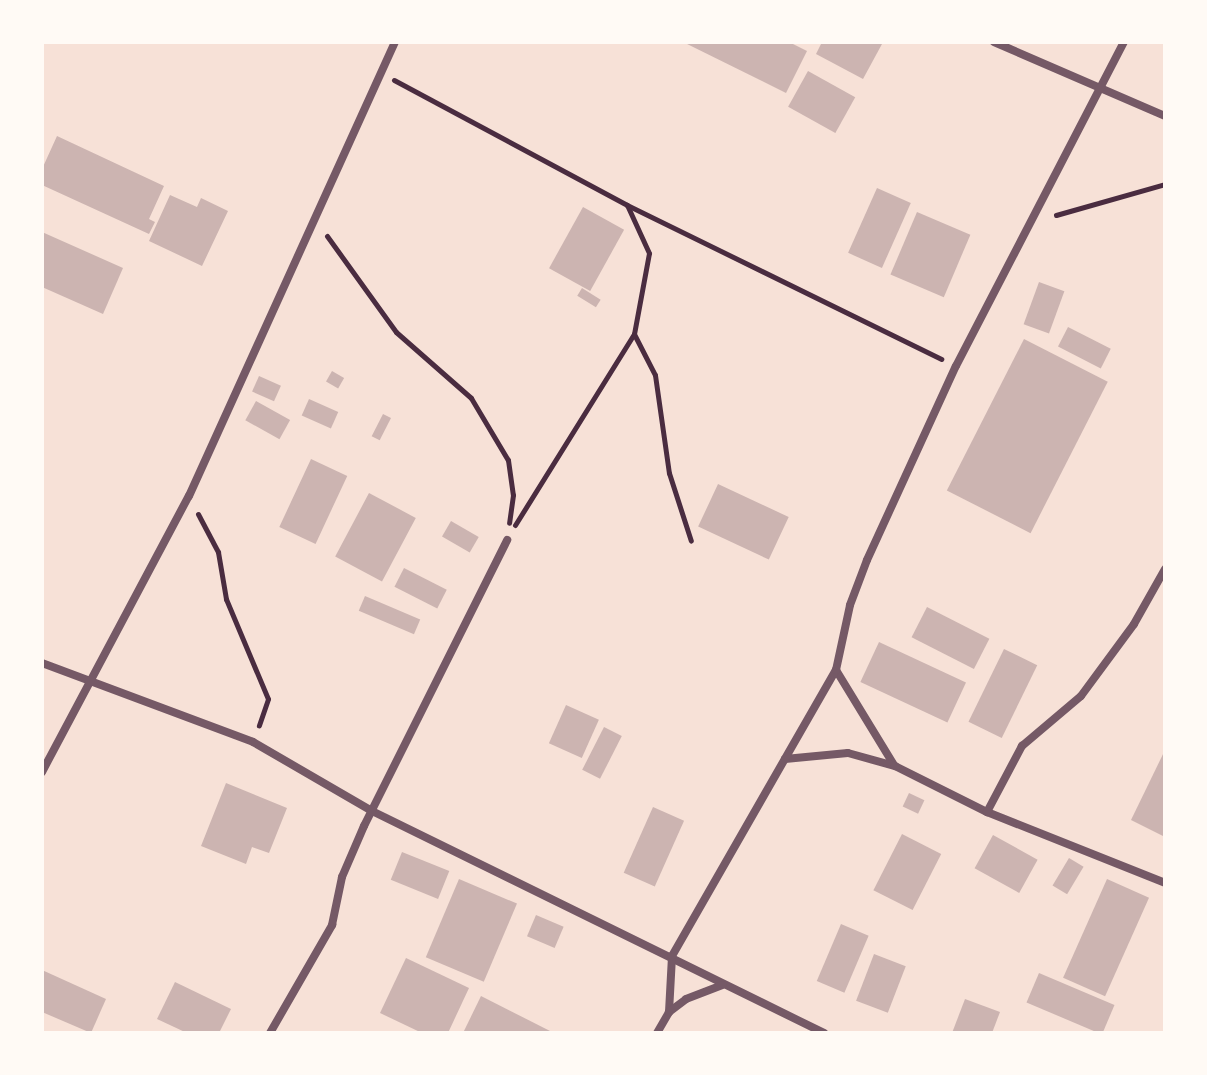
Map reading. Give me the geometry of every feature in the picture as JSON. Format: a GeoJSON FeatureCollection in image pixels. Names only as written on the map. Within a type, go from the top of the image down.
{"type":"FeatureCollection","features":[{"type":"Feature","properties":{"kind":"street"},"geometry":{"type":"LineString","coordinates":[[42,772],[189,496],[395,42]]}},
{"type":"Feature","properties":{"kind":"street"},"geometry":{"type":"LineString","coordinates":[[994,42],[1165,116]]}},
{"type":"Feature","properties":{"kind":"street"},"geometry":{"type":"LineString","coordinates":[[657,1033],[669,1012],[672,956],[836,670],[850,605],[867,560],[956,366],[1124,42]]}},
{"type":"Feature","properties":{"kind":"street"},"geometry":{"type":"LineString","coordinates":[[270,1033],[332,925],[342,877],[372,811],[507,540]]}},
{"type":"Feature","properties":{"kind":"street"},"geometry":{"type":"LineString","coordinates":[[987,812],[1022,746],[1081,696],[1134,624],[1165,569]]}},
{"type":"Feature","properties":{"kind":"street"},"geometry":{"type":"LineString","coordinates":[[42,663],[253,742],[372,811],[824,1033]]}},
{"type":"Feature","properties":{"kind":"street"},"geometry":{"type":"LineString","coordinates":[[836,670],[895,766]]}},
{"type":"Feature","properties":{"kind":"street"},"geometry":{"type":"LineString","coordinates":[[785,759],[848,753],[895,766],[987,812],[1165,883]]}},
{"type":"Feature","properties":{"kind":"street"},"geometry":{"type":"LineString","coordinates":[[669,1012],[722,985]]}},
{"type":"Feature","properties":{"kind":"path"},"geometry":{"type":"LineString","coordinates":[[381,73],[627,205],[956,366]]}},
{"type":"Feature","properties":{"kind":"path"},"geometry":{"type":"LineString","coordinates":[[1028,223],[1165,184]]}},
{"type":"Feature","properties":{"kind":"path"},"geometry":{"type":"LineString","coordinates":[[507,540],[634,334],[649,253],[627,205]]}},
{"type":"Feature","properties":{"kind":"path"},"geometry":{"type":"LineString","coordinates":[[313,218],[396,332],[471,398],[508,460],[513,495],[507,540]]}},
{"type":"Feature","properties":{"kind":"path"},"geometry":{"type":"LineString","coordinates":[[634,334],[655,375],[669,473],[691,541]]}},
{"type":"Feature","properties":{"kind":"path"},"geometry":{"type":"LineString","coordinates":[[189,496],[218,552],[226,599],[268,699],[253,742]]}},
{"type":"Feature","properties":{"kind":"building"},"geometry":{"type":"Polygon","coordinates":[[[683,42],[789,42],[807,51],[786,93],[683,42]]]}},
{"type":"Feature","properties":{"kind":"building"},"geometry":{"type":"Polygon","coordinates":[[[822,42],[882,44],[863,79],[816,54],[822,42]]]}},
{"type":"Feature","properties":{"kind":"building"},"geometry":{"type":"Polygon","coordinates":[[[808,71],[855,97],[835,133],[788,107],[808,71]]]}},
{"type":"Feature","properties":{"kind":"building"},"geometry":{"type":"Polygon","coordinates":[[[57,136],[164,186],[149,219],[155,222],[149,234],[42,185],[42,169],[57,136]]]}},
{"type":"Feature","properties":{"kind":"building"},"geometry":{"type":"Polygon","coordinates":[[[877,188],[911,203],[882,268],[848,253],[877,188]]]}},
{"type":"Feature","properties":{"kind":"building"},"geometry":{"type":"Polygon","coordinates":[[[170,195],[197,207],[201,198],[228,211],[202,266],[149,241],[170,195]]]}},
{"type":"Feature","properties":{"kind":"building"},"geometry":{"type":"Polygon","coordinates":[[[583,207],[624,230],[590,291],[549,268],[583,207]]]}},
{"type":"Feature","properties":{"kind":"building"},"geometry":{"type":"Polygon","coordinates":[[[917,212],[970,235],[944,297],[890,275],[917,212]]]}},
{"type":"Feature","properties":{"kind":"building"},"geometry":{"type":"Polygon","coordinates":[[[42,232],[123,268],[103,314],[42,287],[42,232]]]}},
{"type":"Feature","properties":{"kind":"building"},"geometry":{"type":"Polygon","coordinates":[[[1039,282],[1064,291],[1049,334],[1024,324],[1039,282]]]}},
{"type":"Feature","properties":{"kind":"building"},"geometry":{"type":"Polygon","coordinates":[[[582,288],[601,300],[596,307],[577,296],[582,288]]]}},
{"type":"Feature","properties":{"kind":"building"},"geometry":{"type":"Polygon","coordinates":[[[1068,327],[1111,349],[1101,368],[1058,347],[1068,327]]]}},
{"type":"Feature","properties":{"kind":"building"},"geometry":{"type":"Polygon","coordinates":[[[1024,339],[1108,382],[1031,533],[947,490],[1024,339]]]}},
{"type":"Feature","properties":{"kind":"building"},"geometry":{"type":"Polygon","coordinates":[[[332,371],[344,378],[338,388],[326,381],[332,371]]]}},
{"type":"Feature","properties":{"kind":"building"},"geometry":{"type":"Polygon","coordinates":[[[259,376],[281,386],[274,401],[252,392],[259,376]]]}},
{"type":"Feature","properties":{"kind":"building"},"geometry":{"type":"Polygon","coordinates":[[[309,399],[338,412],[331,428],[302,415],[309,399]]]}},
{"type":"Feature","properties":{"kind":"building"},"geometry":{"type":"Polygon","coordinates":[[[256,401],[290,420],[279,439],[245,420],[256,401]]]}},
{"type":"Feature","properties":{"kind":"building"},"geometry":{"type":"Polygon","coordinates":[[[383,414],[391,418],[380,440],[372,436],[383,414]]]}},
{"type":"Feature","properties":{"kind":"building"},"geometry":{"type":"Polygon","coordinates":[[[311,459],[347,476],[316,544],[279,527],[311,459]]]}},
{"type":"Feature","properties":{"kind":"building"},"geometry":{"type":"Polygon","coordinates":[[[718,484],[789,517],[769,560],[698,527],[718,484]]]}},
{"type":"Feature","properties":{"kind":"building"},"geometry":{"type":"Polygon","coordinates":[[[369,493],[416,518],[382,581],[335,557],[369,493]]]}},
{"type":"Feature","properties":{"kind":"building"},"geometry":{"type":"Polygon","coordinates":[[[451,521],[479,537],[470,553],[442,537],[451,521]]]}},
{"type":"Feature","properties":{"kind":"building"},"geometry":{"type":"Polygon","coordinates":[[[404,568],[447,590],[437,609],[394,587],[404,568]]]}},
{"type":"Feature","properties":{"kind":"building"},"geometry":{"type":"Polygon","coordinates":[[[365,596],[420,619],[414,634],[359,611],[365,596]]]}},
{"type":"Feature","properties":{"kind":"building"},"geometry":{"type":"Polygon","coordinates":[[[927,607],[989,639],[974,669],[912,637],[927,607]]]}},
{"type":"Feature","properties":{"kind":"building"},"geometry":{"type":"Polygon","coordinates":[[[879,642],[966,683],[947,722],[860,682],[879,642]]]}},
{"type":"Feature","properties":{"kind":"building"},"geometry":{"type":"Polygon","coordinates":[[[1004,649],[1037,665],[1002,738],[968,722],[1004,649]]]}},
{"type":"Feature","properties":{"kind":"building"},"geometry":{"type":"Polygon","coordinates":[[[566,705],[599,720],[582,758],[549,743],[566,705]]]}},
{"type":"Feature","properties":{"kind":"building"},"geometry":{"type":"Polygon","coordinates":[[[604,727],[622,736],[600,779],[582,770],[604,727]]]}},
{"type":"Feature","properties":{"kind":"building"},"geometry":{"type":"Polygon","coordinates":[[[1165,750],[1165,837],[1131,820],[1165,750]]]}},
{"type":"Feature","properties":{"kind":"building"},"geometry":{"type":"Polygon","coordinates":[[[226,783],[287,808],[269,853],[252,847],[246,864],[201,846],[226,783]]]}},
{"type":"Feature","properties":{"kind":"building"},"geometry":{"type":"Polygon","coordinates":[[[909,793],[924,800],[918,814],[903,807],[909,793]]]}},
{"type":"Feature","properties":{"kind":"building"},"geometry":{"type":"Polygon","coordinates":[[[653,807],[684,821],[655,887],[624,873],[653,807]]]}},
{"type":"Feature","properties":{"kind":"building"},"geometry":{"type":"Polygon","coordinates":[[[902,834],[941,854],[913,910],[873,890],[902,834]]]}},
{"type":"Feature","properties":{"kind":"building"},"geometry":{"type":"Polygon","coordinates":[[[993,835],[1038,860],[1019,893],[975,868],[993,835]]]}},
{"type":"Feature","properties":{"kind":"building"},"geometry":{"type":"Polygon","coordinates":[[[402,852],[449,871],[438,899],[391,880],[402,852]]]}},
{"type":"Feature","properties":{"kind":"building"},"geometry":{"type":"Polygon","coordinates":[[[1069,858],[1084,867],[1067,894],[1053,885],[1069,858]]]}},
{"type":"Feature","properties":{"kind":"building"},"geometry":{"type":"Polygon","coordinates":[[[459,879],[517,904],[484,982],[426,957],[459,879]]]}},
{"type":"Feature","properties":{"kind":"building"},"geometry":{"type":"Polygon","coordinates":[[[1107,879],[1149,898],[1105,996],[1063,978],[1107,879]]]}},
{"type":"Feature","properties":{"kind":"building"},"geometry":{"type":"Polygon","coordinates":[[[536,915],[564,927],[555,948],[527,936],[536,915]]]}},
{"type":"Feature","properties":{"kind":"building"},"geometry":{"type":"Polygon","coordinates":[[[841,924],[869,936],[844,993],[817,981],[841,924]]]}},
{"type":"Feature","properties":{"kind":"building"},"geometry":{"type":"Polygon","coordinates":[[[874,954],[906,966],[888,1013],[856,1001],[874,954]]]}},
{"type":"Feature","properties":{"kind":"building"},"geometry":{"type":"Polygon","coordinates":[[[406,958],[469,988],[448,1033],[422,1033],[380,1013],[406,958]]]}},
{"type":"Feature","properties":{"kind":"building"},"geometry":{"type":"Polygon","coordinates":[[[42,970],[106,999],[91,1033],[42,1012],[42,970]]]}},
{"type":"Feature","properties":{"kind":"building"},"geometry":{"type":"Polygon","coordinates":[[[1039,973],[1114,1005],[1103,1033],[1098,1033],[1026,1002],[1039,973]]]}},
{"type":"Feature","properties":{"kind":"building"},"geometry":{"type":"Polygon","coordinates":[[[175,982],[231,1009],[219,1033],[187,1033],[157,1019],[175,982]]]}},
{"type":"Feature","properties":{"kind":"building"},"geometry":{"type":"Polygon","coordinates":[[[481,996],[554,1033],[463,1033],[481,996]]]}},
{"type":"Feature","properties":{"kind":"building"},"geometry":{"type":"Polygon","coordinates":[[[965,999],[1000,1012],[992,1033],[952,1033],[965,999]]]}}]}
